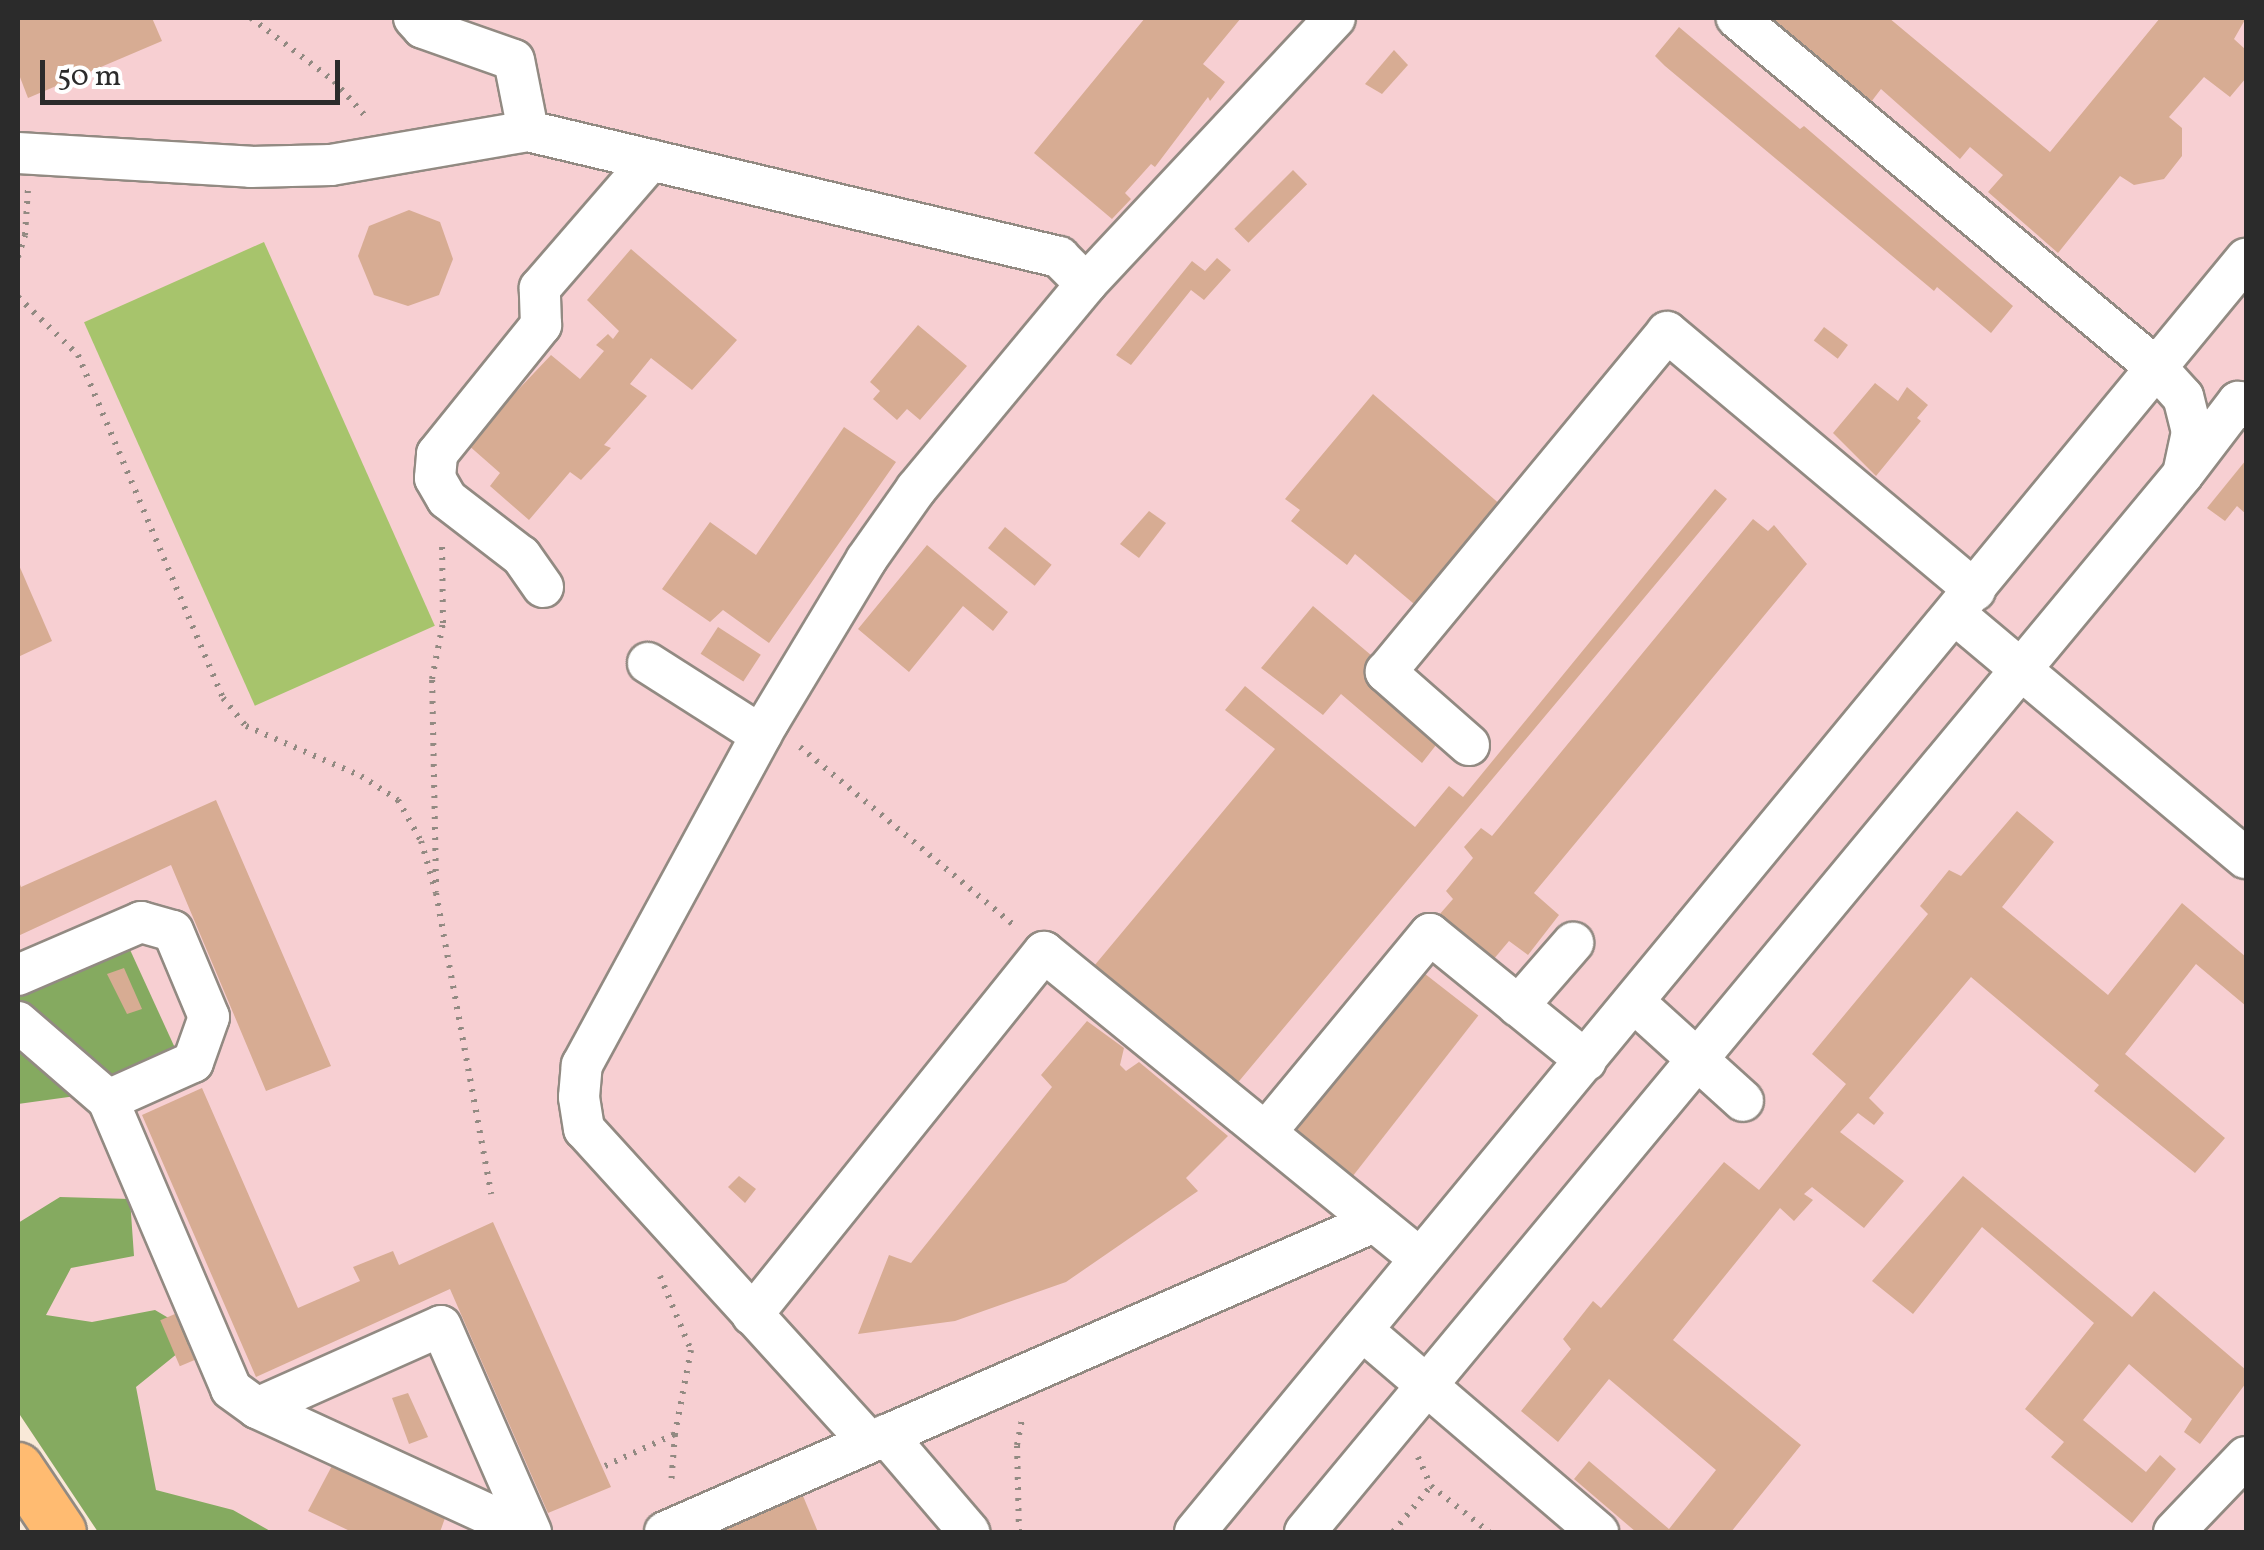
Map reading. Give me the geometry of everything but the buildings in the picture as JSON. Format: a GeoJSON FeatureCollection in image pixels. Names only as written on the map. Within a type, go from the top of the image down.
{"type":"FeatureCollection","features":[{"type":"Feature","properties":{"kind":"main road"},"geometry":{"type":"LineString","coordinates":[[18,1468],[61,1532]]}},
{"type":"Feature","properties":{"kind":"lane"},"geometry":{"type":"LineString","coordinates":[[414,18],[423,28],[514,60],[528,131]]}},
{"type":"Feature","properties":{"kind":"lane"},"geometry":{"type":"LineString","coordinates":[[969,1532],[752,1315],[584,1130],[578,1097],[582,1065],[766,728],[866,560],[916,489],[1086,284],[1336,18]]}},
{"type":"Feature","properties":{"kind":"lane"},"geometry":{"type":"LineString","coordinates":[[1737,18],[2159,370],[2183,397],[2192,432],[2183,474]]}},
{"type":"Feature","properties":{"kind":"lane"},"geometry":{"type":"LineString","coordinates":[[24,153],[252,168],[330,165],[528,131],[1059,256],[1086,284]]}},
{"type":"Feature","properties":{"kind":"lane"},"geometry":{"type":"LineString","coordinates":[[542,586],[521,556],[446,499],[435,478],[436,454],[541,324],[540,288],[651,160]]}},
{"type":"Feature","properties":{"kind":"lane"},"geometry":{"type":"LineString","coordinates":[[1195,1532],[2246,260]]}},
{"type":"Feature","properties":{"kind":"lane"},"geometry":{"type":"LineString","coordinates":[[1469,745],[1386,672],[1666,332],[1966,602],[2021,669],[2246,858]]}},
{"type":"Feature","properties":{"kind":"lane"},"geometry":{"type":"LineString","coordinates":[[1306,1532],[2183,474],[2238,402],[2246,408]]}},
{"type":"Feature","properties":{"kind":"lane"},"geometry":{"type":"LineString","coordinates":[[648,662],[766,728]]}},
{"type":"Feature","properties":{"kind":"lane"},"geometry":{"type":"LineString","coordinates":[[18,975],[141,922],[173,931],[209,1017],[193,1062],[108,1100]]}},
{"type":"Feature","properties":{"kind":"lane"},"geometry":{"type":"LineString","coordinates":[[1266,1132],[1430,934],[1586,1060]]}},
{"type":"Feature","properties":{"kind":"lane"},"geometry":{"type":"LineString","coordinates":[[1518,1006],[1573,943]]}},
{"type":"Feature","properties":{"kind":"lane"},"geometry":{"type":"LineString","coordinates":[[752,1315],[1044,952],[1420,1260]]}},
{"type":"Feature","properties":{"kind":"lane"},"geometry":{"type":"LineString","coordinates":[[1634,1002],[1743,1102]]}},
{"type":"Feature","properties":{"kind":"lane"},"geometry":{"type":"LineString","coordinates":[[18,1022],[108,1100],[231,1390],[257,1408],[529,1532]]}},
{"type":"Feature","properties":{"kind":"lane"},"geometry":{"type":"LineString","coordinates":[[667,1532],[1374,1222]]}},
{"type":"Feature","properties":{"kind":"lane"},"geometry":{"type":"LineString","coordinates":[[257,1408],[441,1326],[529,1532]]}},
{"type":"Feature","properties":{"kind":"lane"},"geometry":{"type":"LineString","coordinates":[[1362,1330],[1598,1532]]}},
{"type":"Feature","properties":{"kind":"lane"},"geometry":{"type":"LineString","coordinates":[[2174,1532],[2246,1457]]}},
{"type":"Feature","properties":{"kind":"path"},"geometry":{"type":"LineString","coordinates":[[251,18],[334,81],[399,154]]}},
{"type":"Feature","properties":{"kind":"path"},"geometry":{"type":"LineString","coordinates":[[18,257],[25,235],[24,153]]}},
{"type":"Feature","properties":{"kind":"path"},"geometry":{"type":"LineString","coordinates":[[18,297],[78,355],[222,698],[246,726],[361,776],[398,800],[421,842],[436,893],[491,1194]]}},
{"type":"Feature","properties":{"kind":"path"},"geometry":{"type":"LineString","coordinates":[[436,893],[432,680],[443,623],[440,567],[446,499]]}},
{"type":"Feature","properties":{"kind":"path"},"geometry":{"type":"LineString","coordinates":[[766,728],[1044,952]]}},
{"type":"Feature","properties":{"kind":"path"},"geometry":{"type":"LineString","coordinates":[[667,1532],[675,1434],[691,1350],[657,1268],[684,1242]]}},
{"type":"Feature","properties":{"kind":"path"},"geometry":{"type":"LineString","coordinates":[[1018,1532],[1017,1445],[1024,1412],[1055,1360]]}},
{"type":"Feature","properties":{"kind":"path"},"geometry":{"type":"LineString","coordinates":[[605,1466],[675,1434]]}},
{"type":"Feature","properties":{"kind":"path"},"geometry":{"type":"LineString","coordinates":[[1393,1532],[1431,1486]]}},
{"type":"Feature","properties":{"kind":"shaded area"},"geometry":{"type":"Polygon","coordinates":[[[18,18],[2246,18],[2246,1532],[98,1532],[18,1412],[18,18]]]}},
{"type":"Feature","properties":{"kind":"green space"},"geometry":{"type":"Polygon","coordinates":[[[264,242],[435,626],[255,706],[84,322],[264,242]]]}},
{"type":"Feature","properties":{"kind":"green space"},"geometry":{"type":"Polygon","coordinates":[[[126,941],[175,1048],[112,1091],[18,1104],[18,990],[126,941]]]}},
{"type":"Feature","properties":{"kind":"green space"},"geometry":{"type":"Polygon","coordinates":[[[60,1197],[130,1199],[134,1256],[71,1268],[46,1315],[92,1322],[155,1310],[199,1336],[136,1387],[156,1490],[233,1510],[272,1532],[98,1532],[18,1412],[18,1223],[60,1197]]]}}]}
